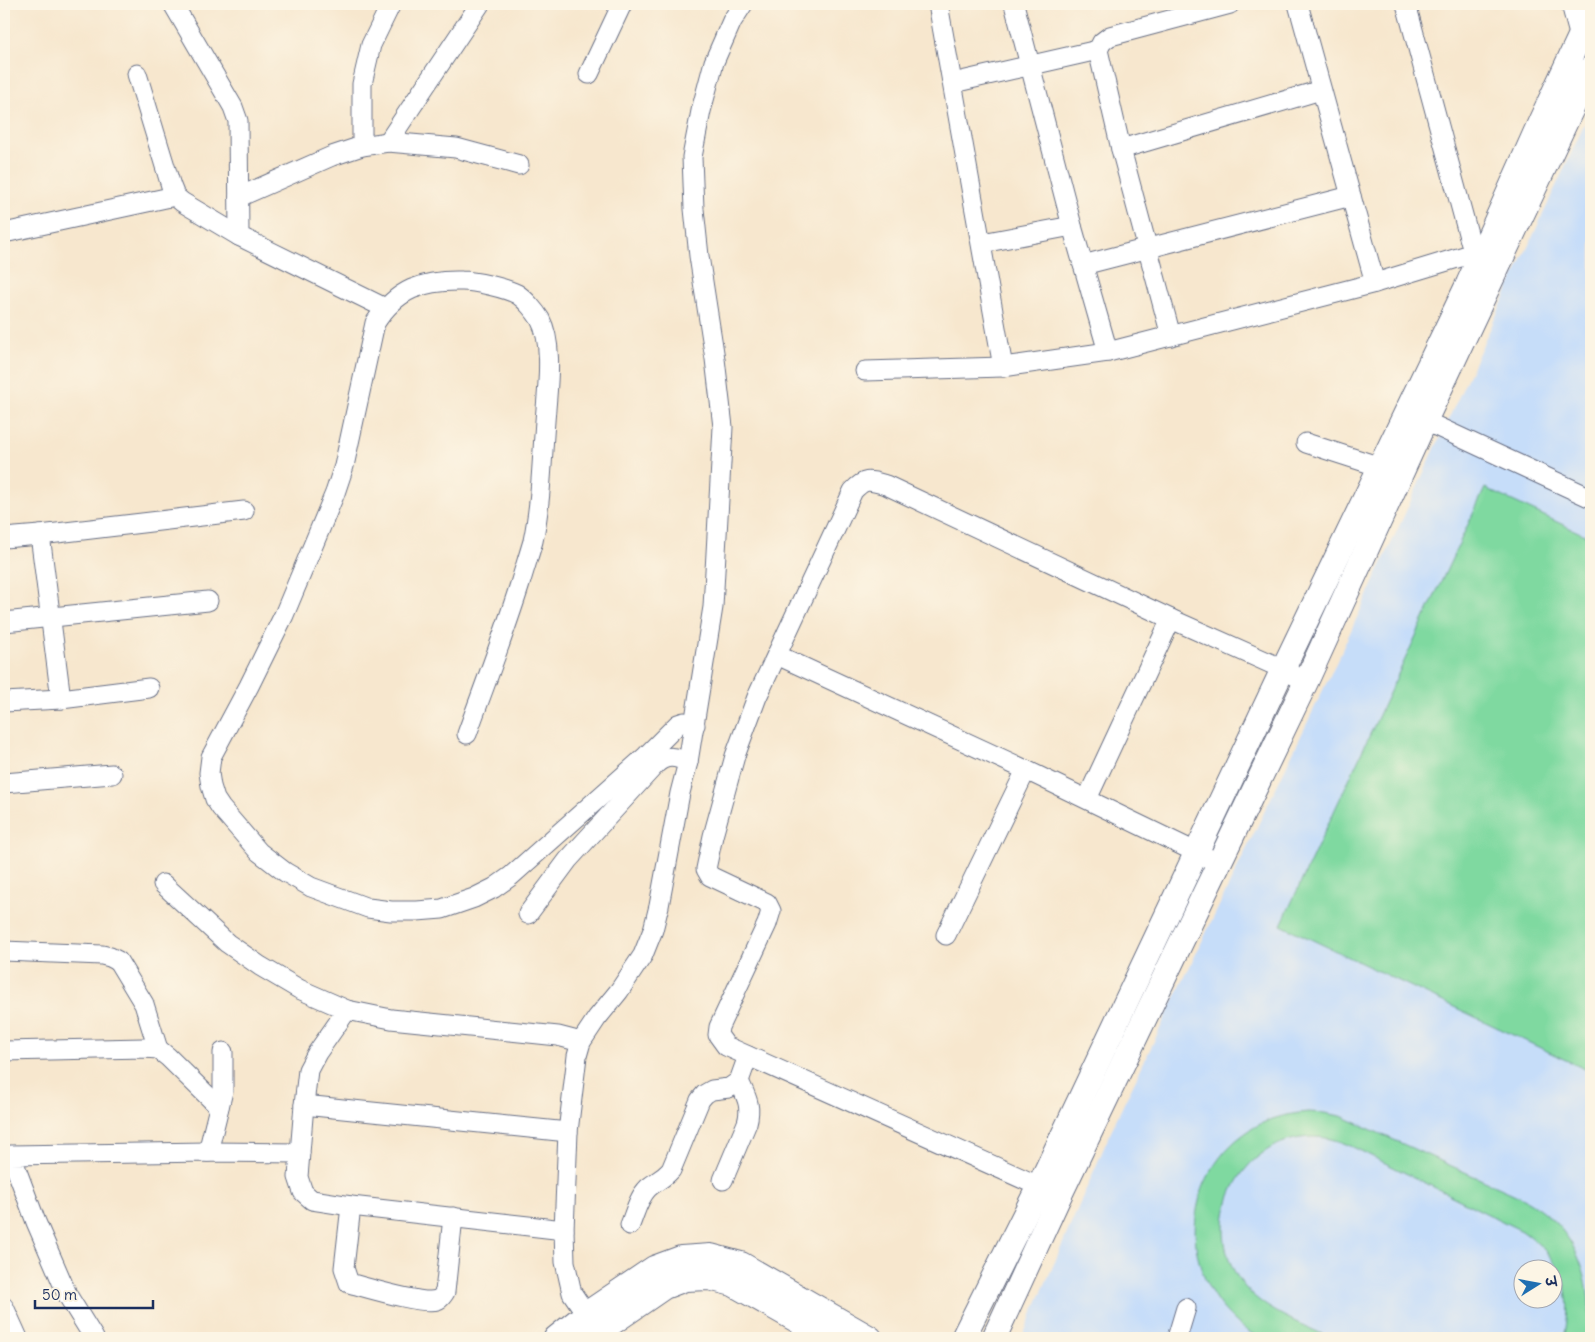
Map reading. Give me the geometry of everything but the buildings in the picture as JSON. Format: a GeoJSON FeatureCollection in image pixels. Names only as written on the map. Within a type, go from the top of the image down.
{"type":"FeatureCollection","features":[{"type":"Feature","properties":{"kind":"main road"},"geometry":{"type":"LineString","coordinates":[[963,1338],[1049,1191],[1219,864],[1306,682],[1478,251],[1591,13]]}},
{"type":"Feature","properties":{"kind":"main road"},"geometry":{"type":"LineString","coordinates":[[994,1338],[1049,1191],[1197,852],[1283,669],[1391,470],[1425,421],[1591,68]]}},
{"type":"Feature","properties":{"kind":"main road"},"geometry":{"type":"LineString","coordinates":[[592,1328],[654,1268],[681,1258],[711,1256],[741,1264],[870,1338]]}},
{"type":"Feature","properties":{"kind":"main road"},"geometry":{"type":"LineString","coordinates":[[556,1338],[592,1328],[664,1287],[685,1279],[709,1278],[733,1284],[828,1338]]}},
{"type":"Feature","properties":{"kind":"street"},"geometry":{"type":"LineString","coordinates":[[172,4],[233,107],[238,121],[239,236]]}},
{"type":"Feature","properties":{"kind":"street"},"geometry":{"type":"LineString","coordinates":[[362,146],[362,84],[371,45],[391,4]]}},
{"type":"Feature","properties":{"kind":"street"},"geometry":{"type":"LineString","coordinates":[[388,142],[480,4]]}},
{"type":"Feature","properties":{"kind":"street"},"geometry":{"type":"LineString","coordinates":[[589,74],[622,4]]}},
{"type":"Feature","properties":{"kind":"street"},"geometry":{"type":"LineString","coordinates":[[592,1328],[572,1293],[565,1262],[564,1230],[568,1132],[577,1056],[581,1042],[597,1018],[619,992],[643,955],[653,930],[680,793],[688,762],[713,607],[723,427],[715,359],[699,256],[694,209],[692,157],[701,111],[714,62],[732,21],[743,4]]}},
{"type":"Feature","properties":{"kind":"street"},"geometry":{"type":"LineString","coordinates":[[938,4],[1003,367]]}},
{"type":"Feature","properties":{"kind":"street"},"geometry":{"type":"LineString","coordinates":[[1014,4],[1072,226],[1108,352]]}},
{"type":"Feature","properties":{"kind":"street"},"geometry":{"type":"LineString","coordinates":[[1171,336],[1121,149],[1098,50],[1102,42],[1110,36],[1230,4]]}},
{"type":"Feature","properties":{"kind":"street"},"geometry":{"type":"LineString","coordinates":[[1298,4],[1375,283]]}},
{"type":"Feature","properties":{"kind":"street"},"geometry":{"type":"LineString","coordinates":[[865,371],[1003,367],[1108,352],[1375,283],[1478,251],[1406,4]]}},
{"type":"Feature","properties":{"kind":"street"},"geometry":{"type":"LineString","coordinates":[[1571,4],[1580,38]]}},
{"type":"Feature","properties":{"kind":"street"},"geometry":{"type":"LineString","coordinates":[[952,83],[1098,50]]}},
{"type":"Feature","properties":{"kind":"street"},"geometry":{"type":"LineString","coordinates":[[137,74],[175,196],[239,236],[385,308]]}},
{"type":"Feature","properties":{"kind":"street"},"geometry":{"type":"LineString","coordinates":[[1121,149],[1321,90]]}},
{"type":"Feature","properties":{"kind":"street"},"geometry":{"type":"LineString","coordinates":[[239,197],[332,156],[362,146],[388,142],[456,148],[519,165]]}},
{"type":"Feature","properties":{"kind":"street"},"geometry":{"type":"LineString","coordinates":[[4,233],[175,196]]}},
{"type":"Feature","properties":{"kind":"street"},"geometry":{"type":"LineString","coordinates":[[1083,264],[1351,196]]}},
{"type":"Feature","properties":{"kind":"street"},"geometry":{"type":"LineString","coordinates":[[982,243],[1072,226]]}},
{"type":"Feature","properties":{"kind":"street"},"geometry":{"type":"LineString","coordinates":[[467,734],[507,624],[533,541],[538,504],[548,378],[548,347],[540,320],[530,306],[518,295],[473,281],[450,281],[424,284],[400,295],[385,308],[375,323],[344,466],[335,493],[284,615],[211,757],[209,773],[214,798],[259,852],[285,872],[311,887],[368,908],[399,911],[442,909],[474,898],[494,888],[511,876],[646,756],[678,724],[684,722],[694,725]]}},
{"type":"Feature","properties":{"kind":"street"},"geometry":{"type":"LineString","coordinates":[[1425,421],[1591,498]]}},
{"type":"Feature","properties":{"kind":"street"},"geometry":{"type":"LineString","coordinates":[[1306,444],[1391,470]]}},
{"type":"Feature","properties":{"kind":"street"},"geometry":{"type":"LineString","coordinates":[[1049,1191],[726,1046],[718,1035],[718,1026],[771,912],[767,903],[710,876],[706,869],[713,836],[735,756],[757,697],[853,491],[861,482],[870,480],[894,489],[1171,619],[1283,669],[1306,682]]}},
{"type":"Feature","properties":{"kind":"street"},"geometry":{"type":"LineString","coordinates":[[4,538],[40,536],[244,511]]}},
{"type":"Feature","properties":{"kind":"street"},"geometry":{"type":"LineString","coordinates":[[40,536],[52,617],[61,699]]}},
{"type":"Feature","properties":{"kind":"street"},"geometry":{"type":"LineString","coordinates":[[4,622],[208,601]]}},
{"type":"Feature","properties":{"kind":"street"},"geometry":{"type":"LineString","coordinates":[[1087,799],[1171,619]]}},
{"type":"Feature","properties":{"kind":"street"},"geometry":{"type":"LineString","coordinates":[[777,655],[1026,770],[1219,864]]}},
{"type":"Feature","properties":{"kind":"street"},"geometry":{"type":"LineString","coordinates":[[4,702],[61,699],[149,688]]}},
{"type":"Feature","properties":{"kind":"street"},"geometry":{"type":"LineString","coordinates":[[528,914],[568,860],[662,758],[670,756],[688,762]]}},
{"type":"Feature","properties":{"kind":"street"},"geometry":{"type":"LineString","coordinates":[[946,935],[1026,770]]}},
{"type":"Feature","properties":{"kind":"street"},"geometry":{"type":"LineString","coordinates":[[4,783],[112,774]]}},
{"type":"Feature","properties":{"kind":"street"},"geometry":{"type":"LineString","coordinates":[[163,884],[227,943],[260,966],[299,989],[347,1010],[391,1019],[558,1036],[581,1042]]}},
{"type":"Feature","properties":{"kind":"street"},"geometry":{"type":"LineString","coordinates":[[4,952],[102,955],[118,961],[144,1004],[158,1050]]}},
{"type":"Feature","properties":{"kind":"street"},"geometry":{"type":"LineString","coordinates":[[347,1010],[317,1053],[308,1070],[298,1177],[303,1192],[312,1200],[351,1206],[564,1230]]}},
{"type":"Feature","properties":{"kind":"street"},"geometry":{"type":"LineString","coordinates":[[4,1051],[144,1048],[158,1050],[168,1057],[219,1107]]}},
{"type":"Feature","properties":{"kind":"street"},"geometry":{"type":"LineString","coordinates":[[208,1152],[224,1091],[223,1052]]}},
{"type":"Feature","properties":{"kind":"street"},"geometry":{"type":"LineString","coordinates":[[630,1225],[641,1197],[650,1186],[665,1177],[670,1170],[700,1100],[712,1090],[729,1088],[739,1081],[748,1056]]}},
{"type":"Feature","properties":{"kind":"street"},"geometry":{"type":"LineString","coordinates":[[723,1180],[750,1114],[749,1104],[739,1081]]}},
{"type":"Feature","properties":{"kind":"street"},"geometry":{"type":"LineString","coordinates":[[304,1104],[568,1132]]}},
{"type":"Feature","properties":{"kind":"street"},"geometry":{"type":"LineString","coordinates":[[94,1338],[68,1296],[7,1155],[208,1152],[300,1153]]}},
{"type":"Feature","properties":{"kind":"street"},"geometry":{"type":"LineString","coordinates":[[351,1206],[344,1268],[349,1283],[427,1301],[435,1301],[441,1298],[445,1292],[453,1217]]}},
{"type":"Feature","properties":{"kind":"street"},"geometry":{"type":"LineString","coordinates":[[4,1307],[18,1338]]}},
{"type":"Feature","properties":{"kind":"street"},"geometry":{"type":"LineString","coordinates":[[1177,1338],[1186,1308]]}},
{"type":"Feature","properties":{"kind":"shaded area"},"geometry":{"type":"Polygon","coordinates":[[[1591,110],[1591,1338],[1022,1338],[1115,1122],[1336,663],[1591,110]]]}},
{"type":"Feature","properties":{"kind":"green space"},"geometry":{"type":"Polygon","coordinates":[[[1485,488],[1591,538],[1591,1072],[1281,925],[1485,488]]]}},
{"type":"Feature","properties":{"kind":"green space"},"geometry":{"type":"Polygon","coordinates":[[[1308,1112],[1341,1116],[1520,1197],[1539,1209],[1555,1222],[1568,1238],[1577,1255],[1584,1274],[1588,1294],[1588,1338],[1564,1338],[1568,1305],[1562,1277],[1562,1260],[1552,1260],[1536,1242],[1522,1231],[1352,1146],[1319,1137],[1287,1141],[1265,1152],[1247,1168],[1234,1188],[1226,1210],[1224,1235],[1229,1259],[1241,1282],[1249,1292],[1282,1315],[1331,1338],[1262,1338],[1250,1333],[1239,1325],[1221,1306],[1207,1284],[1199,1261],[1195,1237],[1196,1213],[1202,1190],[1213,1168],[1228,1148],[1247,1132],[1261,1124],[1292,1114],[1308,1112]]]}}]}
